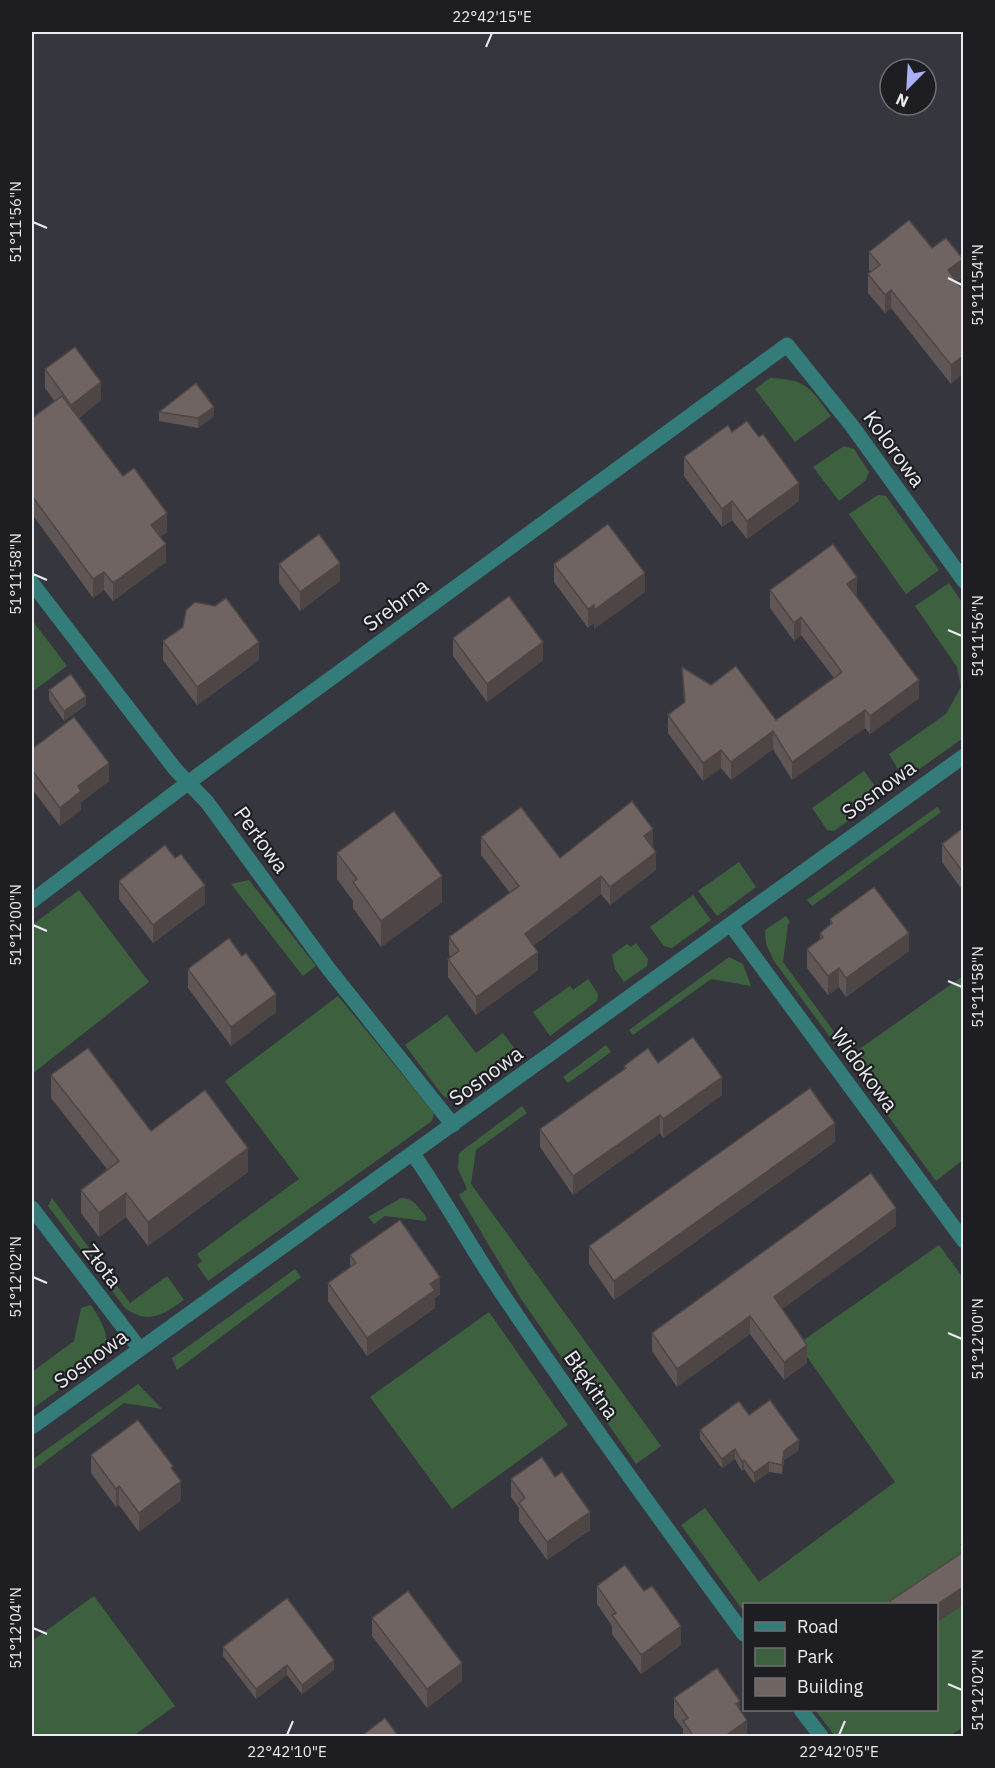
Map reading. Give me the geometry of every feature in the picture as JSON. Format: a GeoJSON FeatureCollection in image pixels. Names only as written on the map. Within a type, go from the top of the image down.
{"type":"FeatureCollection","features":[{"type":"Feature","properties":{"kind":"street","name":"Kolorowa"},"geometry":{"type":"LineString","coordinates":[[786,345],[852,426],[963,581]]}},
{"type":"Feature","properties":{"kind":"street","name":"Srebrna"},"geometry":{"type":"LineString","coordinates":[[32,901],[189,782],[786,345]]}},
{"type":"Feature","properties":{"kind":"street","name":"Perłowa"},"geometry":{"type":"LineString","coordinates":[[32,583],[175,769],[207,802],[332,973],[453,1125]]}},
{"type":"Feature","properties":{"kind":"street","name":"Sosnowa"},"geometry":{"type":"LineString","coordinates":[[32,1427],[963,756]]}},
{"type":"Feature","properties":{"kind":"street","name":"Widokowa"},"geometry":{"type":"LineString","coordinates":[[730,925],[963,1240]]}},
{"type":"Feature","properties":{"kind":"street","name":"Błękitna"},"geometry":{"type":"LineString","coordinates":[[413,1154],[445,1200],[497,1286],[573,1397],[743,1633]]}},
{"type":"Feature","properties":{"kind":"street","name":"Złota"},"geometry":{"type":"LineString","coordinates":[[32,1208],[140,1349]]}},
{"type":"Feature","properties":{"kind":"street"},"geometry":{"type":"LineString","coordinates":[[802,1711],[821,1737]]}},
{"type":"Feature","properties":{"kind":"green space"},"geometry":{"type":"Polygon","coordinates":[[[770,378],[792,381],[807,387],[831,416],[795,442],[755,389],[770,378]]]}},
{"type":"Feature","properties":{"kind":"green space"},"geometry":{"type":"Polygon","coordinates":[[[844,446],[854,449],[869,472],[866,480],[839,501],[813,467],[844,446]]]}},
{"type":"Feature","properties":{"kind":"green space"},"geometry":{"type":"Polygon","coordinates":[[[878,495],[886,496],[939,570],[906,594],[849,514],[878,495]]]}},
{"type":"Feature","properties":{"kind":"green space"},"geometry":{"type":"Polygon","coordinates":[[[949,583],[963,604],[963,738],[904,780],[889,754],[946,714],[961,687],[957,667],[915,606],[949,583]]]}},
{"type":"Feature","properties":{"kind":"green space"},"geometry":{"type":"Polygon","coordinates":[[[32,620],[67,666],[32,692],[32,620]]]}},
{"type":"Feature","properties":{"kind":"green space"},"geometry":{"type":"Polygon","coordinates":[[[864,771],[879,792],[877,800],[834,831],[827,830],[812,808],[864,771]]]}},
{"type":"Feature","properties":{"kind":"green space"},"geometry":{"type":"Polygon","coordinates":[[[937,807],[941,812],[812,906],[807,900],[937,807]]]}},
{"type":"Feature","properties":{"kind":"green space"},"geometry":{"type":"Polygon","coordinates":[[[739,862],[756,887],[717,916],[698,891],[739,862]]]}},
{"type":"Feature","properties":{"kind":"green space"},"geometry":{"type":"Polygon","coordinates":[[[249,880],[316,966],[303,976],[231,884],[249,880]]]}},
{"type":"Feature","properties":{"kind":"green space"},"geometry":{"type":"Polygon","coordinates":[[[79,890],[149,982],[32,1074],[32,925],[79,890]]]}},
{"type":"Feature","properties":{"kind":"green space"},"geometry":{"type":"Polygon","coordinates":[[[693,895],[711,920],[672,948],[664,946],[650,927],[693,895]]]}},
{"type":"Feature","properties":{"kind":"green space"},"geometry":{"type":"Polygon","coordinates":[[[786,916],[790,922],[783,962],[851,1055],[963,976],[963,1160],[936,1181],[774,961],[766,944],[765,930],[786,916]]]}},
{"type":"Feature","properties":{"kind":"green space"},"geometry":{"type":"Polygon","coordinates":[[[636,943],[648,959],[647,966],[624,982],[615,969],[612,955],[627,944],[631,947],[636,943]]]}},
{"type":"Feature","properties":{"kind":"green space"},"geometry":{"type":"Polygon","coordinates":[[[729,957],[743,964],[751,986],[711,979],[633,1035],[629,1030],[729,957]]]}},
{"type":"Feature","properties":{"kind":"green space"},"geometry":{"type":"Polygon","coordinates":[[[588,979],[598,994],[597,1001],[550,1036],[533,1012],[570,986],[573,990],[588,979]]]}},
{"type":"Feature","properties":{"kind":"green space"},"geometry":{"type":"Polygon","coordinates":[[[338,996],[434,1113],[432,1121],[208,1281],[197,1265],[202,1261],[197,1254],[299,1179],[225,1081],[338,996]]]}},
{"type":"Feature","properties":{"kind":"green space"},"geometry":{"type":"Polygon","coordinates":[[[447,1015],[476,1053],[503,1033],[518,1053],[517,1060],[458,1102],[443,1096],[405,1045],[447,1015]]]}},
{"type":"Feature","properties":{"kind":"green space"},"geometry":{"type":"Polygon","coordinates":[[[606,1045],[611,1052],[568,1083],[563,1077],[606,1045]]]}},
{"type":"Feature","properties":{"kind":"green space"},"geometry":{"type":"Polygon","coordinates":[[[522,1106],[527,1113],[476,1150],[471,1184],[661,1446],[636,1464],[521,1299],[459,1195],[467,1189],[458,1169],[459,1153],[522,1106]]]}},
{"type":"Feature","properties":{"kind":"green space"},"geometry":{"type":"Polygon","coordinates":[[[52,1198],[130,1303],[167,1276],[184,1300],[162,1314],[148,1317],[125,1308],[48,1206],[52,1198]]]}},
{"type":"Feature","properties":{"kind":"green space"},"geometry":{"type":"Polygon","coordinates":[[[401,1198],[406,1198],[416,1204],[427,1218],[425,1221],[385,1216],[374,1224],[368,1217],[401,1198]]]}},
{"type":"Feature","properties":{"kind":"green space"},"geometry":{"type":"Polygon","coordinates":[[[939,1245],[964,1279],[964,1541],[960,1544],[964,1550],[963,1727],[950,1736],[835,1736],[816,1711],[938,1711],[938,1603],[743,1603],[743,1611],[681,1525],[705,1508],[759,1582],[895,1482],[798,1344],[939,1245]]]}},
{"type":"Feature","properties":{"kind":"green space"},"geometry":{"type":"Polygon","coordinates":[[[295,1269],[301,1277],[177,1370],[172,1358],[295,1269]]]}},
{"type":"Feature","properties":{"kind":"green space"},"geometry":{"type":"Polygon","coordinates":[[[91,1305],[105,1332],[106,1339],[106,1346],[99,1361],[32,1409],[32,1372],[74,1341],[81,1308],[91,1305]]]}},
{"type":"Feature","properties":{"kind":"green space"},"geometry":{"type":"Polygon","coordinates":[[[489,1312],[568,1425],[452,1509],[370,1397],[489,1312]]]}},
{"type":"Feature","properties":{"kind":"green space"},"geometry":{"type":"Polygon","coordinates":[[[138,1384],[162,1409],[124,1403],[32,1471],[32,1460],[138,1384]]]}},
{"type":"Feature","properties":{"kind":"green space"},"geometry":{"type":"Polygon","coordinates":[[[94,1596],[175,1706],[133,1736],[32,1736],[32,1641],[94,1596]]]}},
{"type":"Feature","properties":{"kind":"building"},"geometry":{"type":"Polygon","coordinates":[[[909,220],[932,248],[946,238],[963,259],[948,270],[963,290],[963,356],[951,365],[891,290],[885,295],[868,274],[880,265],[869,252],[909,220]]]}},
{"type":"Feature","properties":{"kind":"building"},"geometry":{"type":"Polygon","coordinates":[[[75,347],[101,382],[71,405],[45,369],[75,347]]]}},
{"type":"Feature","properties":{"kind":"building"},"geometry":{"type":"Polygon","coordinates":[[[196,383],[214,407],[198,418],[159,412],[196,383]]]}},
{"type":"Feature","properties":{"kind":"building"},"geometry":{"type":"Polygon","coordinates":[[[62,396],[123,476],[134,468],[167,513],[151,525],[166,544],[113,583],[104,572],[93,579],[32,496],[32,418],[62,396]]]}},
{"type":"Feature","properties":{"kind":"building"},"geometry":{"type":"Polygon","coordinates":[[[747,421],[759,437],[763,434],[799,483],[747,521],[732,501],[722,509],[684,457],[728,425],[732,432],[747,421]]]}},
{"type":"Feature","properties":{"kind":"building"},"geometry":{"type":"Polygon","coordinates":[[[608,524],[645,573],[594,610],[594,605],[588,609],[554,564],[608,524]]]}},
{"type":"Feature","properties":{"kind":"building"},"geometry":{"type":"Polygon","coordinates":[[[319,534],[340,563],[300,592],[279,564],[319,534]]]}},
{"type":"Feature","properties":{"kind":"building"},"geometry":{"type":"Polygon","coordinates":[[[833,544],[857,577],[847,584],[919,680],[870,716],[865,710],[792,762],[773,731],[731,762],[721,750],[703,763],[668,715],[685,702],[682,667],[711,685],[736,666],[776,720],[842,672],[801,617],[794,623],[770,590],[833,544]]]}},
{"type":"Feature","properties":{"kind":"building"},"geometry":{"type":"Polygon","coordinates":[[[509,596],[543,642],[487,684],[453,638],[509,596]]]}},
{"type":"Feature","properties":{"kind":"building"},"geometry":{"type":"Polygon","coordinates":[[[226,598],[259,642],[197,687],[163,641],[183,627],[186,610],[195,602],[215,606],[226,598]]]}},
{"type":"Feature","properties":{"kind":"building"},"geometry":{"type":"Polygon","coordinates":[[[71,674],[86,696],[64,711],[49,690],[71,674]]]}},
{"type":"Feature","properties":{"kind":"building"},"geometry":{"type":"Polygon","coordinates":[[[74,717],[109,763],[78,786],[81,791],[60,808],[32,770],[32,749],[74,717]]]}},
{"type":"Feature","properties":{"kind":"building"},"geometry":{"type":"Polygon","coordinates":[[[632,801],[653,829],[644,836],[656,852],[610,887],[601,876],[525,934],[538,952],[476,997],[448,959],[459,951],[449,937],[519,886],[481,837],[521,807],[560,858],[632,801]]]}},
{"type":"Feature","properties":{"kind":"building"},"geometry":{"type":"Polygon","coordinates":[[[394,811],[442,876],[381,921],[353,882],[357,879],[337,853],[394,811]]]}},
{"type":"Feature","properties":{"kind":"building"},"geometry":{"type":"Polygon","coordinates":[[[963,828],[963,872],[942,844],[963,828]]]}},
{"type":"Feature","properties":{"kind":"building"},"geometry":{"type":"Polygon","coordinates":[[[165,845],[175,858],[181,854],[205,885],[153,925],[119,881],[165,845]]]}},
{"type":"Feature","properties":{"kind":"building"},"geometry":{"type":"Polygon","coordinates":[[[874,887],[909,933],[846,978],[839,968],[828,976],[807,949],[823,937],[820,933],[832,923],[830,919],[874,887]]]}},
{"type":"Feature","properties":{"kind":"building"},"geometry":{"type":"Polygon","coordinates":[[[229,938],[242,956],[246,953],[276,994],[231,1027],[188,969],[229,938]]]}},
{"type":"Feature","properties":{"kind":"building"},"geometry":{"type":"Polygon","coordinates":[[[693,1037],[722,1077],[663,1119],[660,1115],[573,1176],[540,1129],[626,1068],[624,1066],[648,1048],[658,1063],[693,1037]]]}},
{"type":"Feature","properties":{"kind":"building"},"geometry":{"type":"Polygon","coordinates":[[[88,1048],[151,1131],[205,1090],[248,1148],[148,1222],[126,1193],[99,1213],[81,1190],[119,1161],[51,1075],[88,1048]]]}},
{"type":"Feature","properties":{"kind":"building"},"geometry":{"type":"Polygon","coordinates":[[[810,1088],[835,1123],[614,1281],[589,1246],[810,1088]]]}},
{"type":"Feature","properties":{"kind":"building"},"geometry":{"type":"Polygon","coordinates":[[[871,1173],[896,1208],[774,1297],[807,1345],[784,1362],[750,1316],[677,1369],[652,1333],[871,1173]]]}},
{"type":"Feature","properties":{"kind":"building"},"geometry":{"type":"Polygon","coordinates":[[[400,1220],[440,1277],[430,1284],[435,1290],[367,1338],[328,1283],[356,1263],[350,1255],[400,1220]]]}},
{"type":"Feature","properties":{"kind":"building"},"geometry":{"type":"Polygon","coordinates":[[[770,1400],[799,1440],[784,1451],[782,1465],[769,1462],[754,1473],[744,1460],[742,1462],[735,1449],[722,1459],[700,1430],[739,1401],[749,1415],[770,1400]]]}},
{"type":"Feature","properties":{"kind":"building"},"geometry":{"type":"Polygon","coordinates":[[[138,1420],[173,1466],[171,1468],[181,1481],[139,1513],[119,1486],[116,1489],[91,1455],[138,1420]]]}},
{"type":"Feature","properties":{"kind":"building"},"geometry":{"type":"Polygon","coordinates":[[[542,1457],[555,1477],[562,1472],[590,1512],[547,1542],[519,1503],[525,1498],[511,1479],[542,1457]]]}},
{"type":"Feature","properties":{"kind":"building"},"geometry":{"type":"Polygon","coordinates":[[[963,1552],[963,1587],[938,1604],[891,1603],[890,1601],[963,1552]]]}},
{"type":"Feature","properties":{"kind":"building"},"geometry":{"type":"Polygon","coordinates":[[[625,1565],[644,1591],[652,1586],[681,1626],[641,1655],[612,1615],[616,1613],[597,1586],[625,1565]]]}},
{"type":"Feature","properties":{"kind":"building"},"geometry":{"type":"Polygon","coordinates":[[[408,1591],[462,1663],[427,1689],[372,1618],[408,1591]]]}},
{"type":"Feature","properties":{"kind":"building"},"geometry":{"type":"Polygon","coordinates":[[[287,1598],[334,1660],[302,1685],[287,1665],[256,1689],[223,1647],[287,1598]]]}},
{"type":"Feature","properties":{"kind":"building"},"geometry":{"type":"Polygon","coordinates":[[[717,1668],[740,1701],[736,1704],[747,1720],[724,1737],[694,1737],[683,1721],[688,1718],[674,1698],[717,1668]]]}},
{"type":"Feature","properties":{"kind":"building"},"geometry":{"type":"Polygon","coordinates":[[[385,1718],[399,1737],[360,1737],[385,1718]]]}}]}
